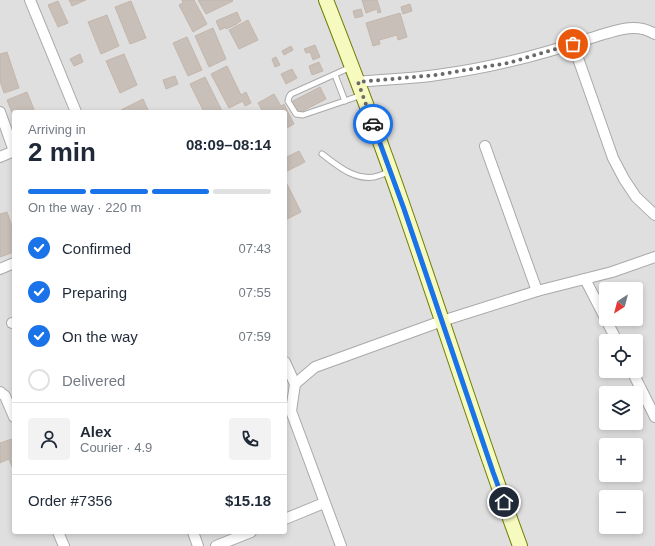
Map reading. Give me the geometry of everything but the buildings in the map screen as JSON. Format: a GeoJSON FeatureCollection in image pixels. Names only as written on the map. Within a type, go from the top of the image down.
{"type":"FeatureCollection","features":[{"type":"Feature","properties":{"kind":"main road"},"geometry":{"type":"LineString","coordinates":[[326,0],[391,172],[493,472],[520,546]]}},
{"type":"Feature","properties":{"kind":"street"},"geometry":{"type":"LineString","coordinates":[[30,0],[75,110]]}},
{"type":"Feature","properties":{"kind":"street"},"geometry":{"type":"LineString","coordinates":[[360,88],[508,63],[621,28],[637,27],[655,34]]}},
{"type":"Feature","properties":{"kind":"street"},"geometry":{"type":"LineString","coordinates":[[573,44],[613,158],[636,197],[655,215]]}},
{"type":"Feature","properties":{"kind":"street"},"geometry":{"type":"LineString","coordinates":[[0,112],[12,146]]}},
{"type":"Feature","properties":{"kind":"street"},"geometry":{"type":"LineString","coordinates":[[485,146],[537,291]]}},
{"type":"Feature","properties":{"kind":"street"},"geometry":{"type":"LineString","coordinates":[[0,157],[12,153]]}},
{"type":"Feature","properties":{"kind":"street"},"geometry":{"type":"LineString","coordinates":[[295,384],[315,367],[442,321],[537,291],[612,272],[655,257]]}},
{"type":"Feature","properties":{"kind":"street"},"geometry":{"type":"LineString","coordinates":[[0,269],[12,264]]}},
{"type":"Feature","properties":{"kind":"street"},"geometry":{"type":"LineString","coordinates":[[585,278],[613,334]]}},
{"type":"Feature","properties":{"kind":"street"},"geometry":{"type":"LineString","coordinates":[[287,366],[295,384],[291,412],[341,546]]}},
{"type":"Feature","properties":{"kind":"street"},"geometry":{"type":"LineString","coordinates":[[636,378],[655,417]]}},
{"type":"Feature","properties":{"kind":"street"},"geometry":{"type":"LineString","coordinates":[[0,392],[5,396],[12,412]]}},
{"type":"Feature","properties":{"kind":"street"},"geometry":{"type":"LineString","coordinates":[[287,518],[324,503]]}},
{"type":"Feature","properties":{"kind":"street"},"geometry":{"type":"LineString","coordinates":[[59,534],[64,546]]}},
{"type":"Feature","properties":{"kind":"street"},"geometry":{"type":"LineString","coordinates":[[194,534],[198,546]]}},
{"type":"Feature","properties":{"kind":"street"},"geometry":{"type":"LineString","coordinates":[[216,546],[246,534]]}},
{"type":"Feature","properties":{"kind":"lane"},"geometry":{"type":"LineString","coordinates":[[352,66],[291,94],[288,97],[288,101],[294,112],[300,115],[345,101],[360,88]]}},
{"type":"Feature","properties":{"kind":"lane"},"geometry":{"type":"LineString","coordinates":[[335,75],[345,101]]}},
{"type":"Feature","properties":{"kind":"lane"},"geometry":{"type":"LineString","coordinates":[[322,154],[344,170],[362,176],[374,177],[391,172]]}},
{"type":"Feature","properties":{"kind":"shaded area"},"geometry":{"type":"Polygon","coordinates":[[[0,0],[655,0],[655,546],[0,546],[0,0]]]}},
{"type":"Feature","properties":{"kind":"way so far"},"geometry":{"type":"LineString","coordinates":[[373,124],[358,82],[436,75],[508,63],[573,44]]}},
{"type":"Feature","properties":{"kind":"route"},"geometry":{"type":"LineString","coordinates":[[373,124],[404,209],[504,502]]}}]}
